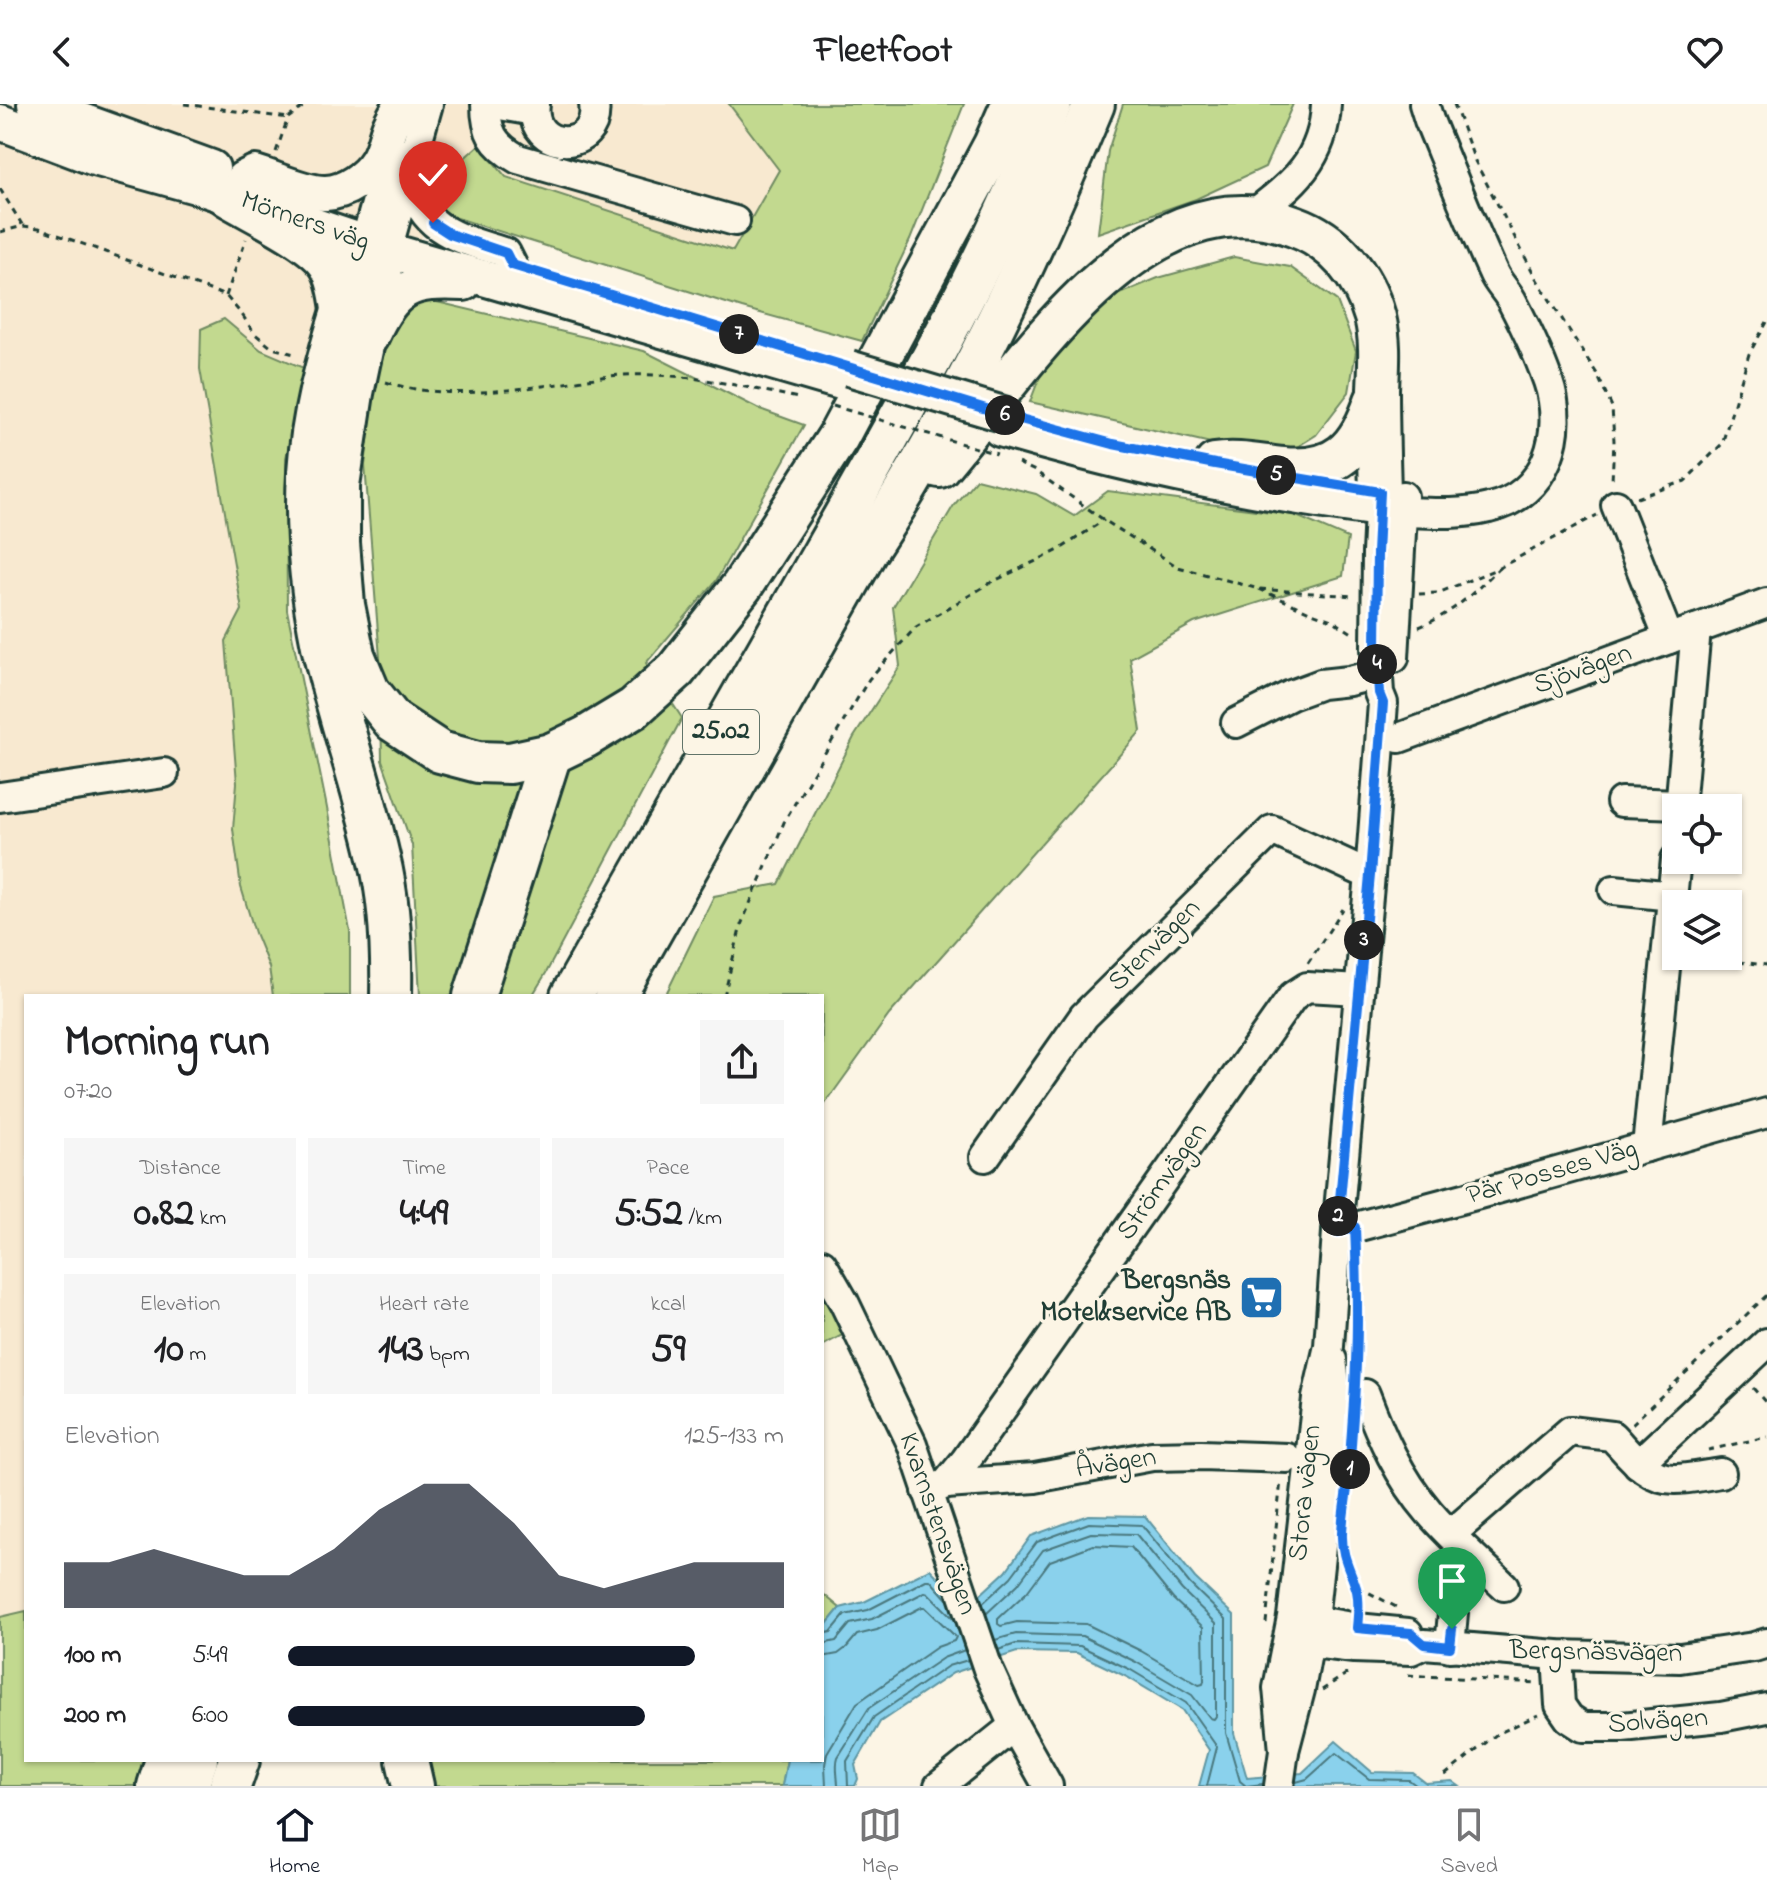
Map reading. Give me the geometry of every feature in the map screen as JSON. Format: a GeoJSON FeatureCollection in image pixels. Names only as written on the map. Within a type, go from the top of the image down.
{"type":"FeatureCollection","features":[{"type":"Feature","properties":{"kind":"highway"},"geometry":{"type":"LineString","coordinates":[[380,236],[370,312],[375,370],[353,393],[341,470],[339,543],[344,605],[354,655],[369,691],[393,721],[440,752],[478,762],[510,763],[551,754],[634,708],[676,670],[742,586],[838,437],[994,145],[1012,104]]}},
{"type":"Feature","properties":{"kind":"highway","name":"25.02"},"geometry":{"type":"LineString","coordinates":[[572,994],[938,346],[984,259],[1027,167],[1051,104]]}},
{"type":"Feature","properties":{"kind":"highway","name":"25.02"},"geometry":{"type":"LineString","coordinates":[[616,994],[868,549],[901,500],[1013,292],[1094,104]]}},
{"type":"Feature","properties":{"kind":"highway"},"geometry":{"type":"LineString","coordinates":[[236,188],[317,250],[330,264],[337,279],[342,309]]}},
{"type":"Feature","properties":{"kind":"highway"},"geometry":{"type":"LineString","coordinates":[[868,549],[966,435],[1029,355],[1092,289],[1149,244],[1187,226],[1233,215],[1252,215],[1284,222],[1313,233],[1338,252],[1365,288],[1376,319],[1380,356],[1378,390],[1391,502]]}},
{"type":"Feature","properties":{"kind":"highway"},"geometry":{"type":"LineString","coordinates":[[380,236],[342,309],[321,390],[312,435],[308,538],[322,645],[380,859],[388,911],[391,994]]}},
{"type":"Feature","properties":{"kind":"highway"},"geometry":{"type":"LineString","coordinates":[[1215,464],[1232,461],[1299,469],[1328,464],[1357,441],[1378,390]]}},
{"type":"Feature","properties":{"kind":"highway"},"geometry":{"type":"LineString","coordinates":[[475,994],[551,754]]}},
{"type":"Feature","properties":{"kind":"highway"},"geometry":{"type":"LineString","coordinates":[[158,1786],[165,1762]]}},
{"type":"Feature","properties":{"kind":"highway"},"geometry":{"type":"LineString","coordinates":[[188,1786],[196,1762]]}},
{"type":"Feature","properties":{"kind":"highway"},"geometry":{"type":"LineString","coordinates":[[230,1786],[238,1762]]}},
{"type":"Feature","properties":{"kind":"highway"},"geometry":{"type":"LineString","coordinates":[[407,1762],[413,1786]]}},
{"type":"Feature","properties":{"kind":"main road","name":"Mörners väg"},"geometry":{"type":"LineString","coordinates":[[35,104],[154,148],[236,188]]}},
{"type":"Feature","properties":{"kind":"main road"},"geometry":{"type":"LineString","coordinates":[[236,188],[255,173],[316,192],[327,193],[347,187],[364,176],[377,161],[402,104]]}},
{"type":"Feature","properties":{"kind":"main road","name":"Mörners väg"},"geometry":{"type":"LineString","coordinates":[[0,122],[95,158],[236,188],[1003,439],[1099,456],[1224,484],[1391,502]]}},
{"type":"Feature","properties":{"kind":"main road"},"geometry":{"type":"LineString","coordinates":[[375,370],[384,311],[403,291],[432,282],[508,275]]}},
{"type":"Feature","properties":{"kind":"main road","name":"Mörners väg"},"geometry":{"type":"LineString","coordinates":[[1003,439],[1113,444],[1391,502]]}},
{"type":"Feature","properties":{"kind":"street"},"geometry":{"type":"LineString","coordinates":[[380,236],[402,104]]}},
{"type":"Feature","properties":{"kind":"street"},"geometry":{"type":"LineString","coordinates":[[380,236],[411,168],[428,104]]}},
{"type":"Feature","properties":{"kind":"street"},"geometry":{"type":"LineString","coordinates":[[486,104],[488,129],[494,140],[504,151],[518,159],[735,221]]}},
{"type":"Feature","properties":{"kind":"street"},"geometry":{"type":"LineString","coordinates":[[494,104],[534,107],[541,131],[553,139],[567,142],[580,137],[590,127],[595,113],[594,104]]}},
{"type":"Feature","properties":{"kind":"street"},"geometry":{"type":"LineString","coordinates":[[1252,215],[1305,169],[1319,143],[1326,104]]}},
{"type":"Feature","properties":{"kind":"street"},"geometry":{"type":"LineString","coordinates":[[1391,502],[1477,495],[1502,485],[1528,459],[1537,427],[1537,406],[1517,344],[1498,302],[1495,277],[1424,104]]}},
{"type":"Feature","properties":{"kind":"street"},"geometry":{"type":"LineString","coordinates":[[411,168],[414,192],[433,223],[450,234],[506,253],[508,275]]}},
{"type":"Feature","properties":{"kind":"street","name":"Stora vägen"},"geometry":{"type":"LineString","coordinates":[[1279,1786],[1284,1751],[1300,1690],[1300,1630],[1317,1398],[1329,1346],[1383,703],[1378,674],[1377,553],[1391,502]]}},
{"type":"Feature","properties":{"kind":"street","name":"Stora vägen"},"geometry":{"type":"LineString","coordinates":[[1383,703],[1391,694],[1391,502]]}},
{"type":"Feature","properties":{"kind":"street"},"geometry":{"type":"LineString","coordinates":[[1616,505],[1669,639]]}},
{"type":"Feature","properties":{"kind":"street","name":"Sjövägen"},"geometry":{"type":"LineString","coordinates":[[1399,738],[1767,603]]}},
{"type":"Feature","properties":{"kind":"street"},"geometry":{"type":"LineString","coordinates":[[1682,794],[1696,629]]}},
{"type":"Feature","properties":{"kind":"street"},"geometry":{"type":"LineString","coordinates":[[1236,723],[1291,695],[1321,684],[1378,674]]}},
{"type":"Feature","properties":{"kind":"street"},"geometry":{"type":"LineString","coordinates":[[0,797],[164,773]]}},
{"type":"Feature","properties":{"kind":"street"},"geometry":{"type":"LineString","coordinates":[[1621,802],[1662,805]]}},
{"type":"Feature","properties":{"kind":"street","name":"Stenvägen"},"geometry":{"type":"LineString","coordinates":[[985,1157],[1084,1016],[1272,830],[1370,875]]}},
{"type":"Feature","properties":{"kind":"street"},"geometry":{"type":"LineString","coordinates":[[1614,890],[1662,895]]}},
{"type":"Feature","properties":{"kind":"street"},"geometry":{"type":"LineString","coordinates":[[1647,1147],[1665,970]]}},
{"type":"Feature","properties":{"kind":"street"},"geometry":{"type":"LineString","coordinates":[[1293,996],[1307,987],[1359,990]]}},
{"type":"Feature","properties":{"kind":"street","name":"Strömvägen"},"geometry":{"type":"LineString","coordinates":[[937,1488],[965,1461],[1293,996]]}},
{"type":"Feature","properties":{"kind":"street","name":"Pär Posses Väg"},"geometry":{"type":"LineString","coordinates":[[1337,1232],[1767,1113]]}},
{"type":"Feature","properties":{"kind":"street","name":"Kvarnstensvägen"},"geometry":{"type":"LineString","coordinates":[[824,1267],[937,1488],[965,1604],[988,1669],[1014,1726],[1048,1786]]}},
{"type":"Feature","properties":{"kind":"street"},"geometry":{"type":"LineString","coordinates":[[1638,1464],[1767,1343]]}},
{"type":"Feature","properties":{"kind":"street"},"geometry":{"type":"LineString","coordinates":[[1360,1382],[1385,1443],[1430,1513],[1504,1586]]}},
{"type":"Feature","properties":{"kind":"street"},"geometry":{"type":"LineString","coordinates":[[1437,1646],[1455,1538],[1570,1431],[1612,1436],[1641,1468],[1657,1476],[1675,1479],[1721,1473]]}},
{"type":"Feature","properties":{"kind":"street","name":"Åvägen"},"geometry":{"type":"LineString","coordinates":[[937,1488],[1035,1478],[1152,1456],[1287,1458]]}},
{"type":"Feature","properties":{"kind":"street","name":"Bergsnäsvägen"},"geometry":{"type":"LineString","coordinates":[[1300,1630],[1357,1628],[1411,1633],[1437,1646]]}},
{"type":"Feature","properties":{"kind":"street","name":"Bergsnäsvägen"},"geometry":{"type":"LineString","coordinates":[[1300,1630],[1411,1650],[1437,1646],[1557,1655],[1680,1658],[1767,1643]]}},
{"type":"Feature","properties":{"kind":"street"},"geometry":{"type":"LineString","coordinates":[[1557,1655],[1560,1705]]}},
{"type":"Feature","properties":{"kind":"street","name":"Solvägen"},"geometry":{"type":"LineString","coordinates":[[1560,1705],[1569,1718],[1583,1727],[1622,1727],[1721,1717],[1767,1708]]}},
{"type":"Feature","properties":{"kind":"street"},"geometry":{"type":"LineString","coordinates":[[939,1786],[1014,1726]]}},
{"type":"Feature","properties":{"kind":"path"},"geometry":{"type":"LineString","coordinates":[[184,104],[288,118]]}},
{"type":"Feature","properties":{"kind":"path"},"geometry":{"type":"LineString","coordinates":[[274,157],[288,118],[307,104]]}},
{"type":"Feature","properties":{"kind":"path"},"geometry":{"type":"LineString","coordinates":[[1454,104],[1475,161],[1536,278],[1597,374],[1612,407],[1612,480],[1616,505]]}},
{"type":"Feature","properties":{"kind":"path"},"geometry":{"type":"LineString","coordinates":[[0,189],[23,226]]}},
{"type":"Feature","properties":{"kind":"path"},"geometry":{"type":"LineString","coordinates":[[0,232],[23,226],[39,228],[226,296],[263,341],[272,348],[302,356]]}},
{"type":"Feature","properties":{"kind":"path"},"geometry":{"type":"LineString","coordinates":[[226,296],[249,229]]}},
{"type":"Feature","properties":{"kind":"path"},"geometry":{"type":"LineString","coordinates":[[1415,595],[1438,593],[1499,568],[1616,505],[1685,481],[1722,444],[1749,354],[1767,322]]}},
{"type":"Feature","properties":{"kind":"path"},"geometry":{"type":"LineString","coordinates":[[375,370],[403,388],[460,394],[611,376],[679,375],[804,400]]}},
{"type":"Feature","properties":{"kind":"path"},"geometry":{"type":"LineString","coordinates":[[842,386],[1003,439],[1035,471],[1178,567],[1259,589],[1332,620],[1349,630],[1358,640]]}},
{"type":"Feature","properties":{"kind":"path"},"geometry":{"type":"LineString","coordinates":[[724,994],[741,925],[785,820],[869,679],[916,627],[992,582],[1059,550],[1104,520]]}},
{"type":"Feature","properties":{"kind":"path"},"geometry":{"type":"LineString","coordinates":[[1415,628],[1446,614],[1468,599],[1499,568]]}},
{"type":"Feature","properties":{"kind":"path"},"geometry":{"type":"LineString","coordinates":[[1259,589],[1366,597]]}},
{"type":"Feature","properties":{"kind":"path"},"geometry":{"type":"LineString","coordinates":[[1293,996],[1305,967],[1344,907]]}},
{"type":"Feature","properties":{"kind":"path"},"geometry":{"type":"LineString","coordinates":[[1742,962],[1767,965]]}},
{"type":"Feature","properties":{"kind":"path"},"geometry":{"type":"LineString","coordinates":[[1629,1427],[1767,1296]]}},
{"type":"Feature","properties":{"kind":"path"},"geometry":{"type":"LineString","coordinates":[[1357,1299],[1360,1382]]}},
{"type":"Feature","properties":{"kind":"path"},"geometry":{"type":"LineString","coordinates":[[1700,1452],[1767,1437]]}},
{"type":"Feature","properties":{"kind":"path"},"geometry":{"type":"LineString","coordinates":[[1344,1555],[1357,1590],[1357,1628]]}},
{"type":"Feature","properties":{"kind":"path"},"geometry":{"type":"LineString","coordinates":[[1445,1775],[1497,1734],[1560,1705]]}},
{"type":"Feature","properties":{"kind":"shaded area"},"geometry":{"type":"Polygon","coordinates":[[[0,104],[729,104],[779,169],[733,251],[506,176],[443,177],[391,325],[375,385],[306,369],[261,350],[225,319],[200,369],[242,610],[226,641],[237,784],[233,829],[241,887],[269,967],[273,994],[24,994],[24,1611],[0,1617],[0,104]]]}},
{"type":"Feature","properties":{"kind":"green space"},"geometry":{"type":"Polygon","coordinates":[[[729,104],[964,104],[910,240],[862,341],[742,308],[432,210],[443,177],[479,145],[506,177],[733,251],[779,170],[729,104]]]}},
{"type":"Feature","properties":{"kind":"green space"},"geometry":{"type":"Polygon","coordinates":[[[1123,104],[1293,104],[1265,167],[1196,199],[1098,233],[1108,151],[1123,104]]]}},
{"type":"Feature","properties":{"kind":"green space"},"geometry":{"type":"Polygon","coordinates":[[[1234,257],[1290,267],[1337,301],[1356,351],[1349,392],[1316,435],[1289,452],[1224,446],[1030,402],[1050,350],[1107,299],[1158,278],[1234,257]]]}},
{"type":"Feature","properties":{"kind":"green space"},"geometry":{"type":"Polygon","coordinates":[[[420,298],[644,351],[757,408],[804,425],[716,581],[646,663],[682,718],[533,994],[420,994],[412,845],[382,760],[380,658],[365,465],[375,385],[396,312],[420,298]]]}},
{"type":"Feature","properties":{"kind":"green space"},"geometry":{"type":"Polygon","coordinates":[[[224,319],[261,350],[306,369],[286,458],[287,610],[350,931],[350,994],[273,994],[269,967],[241,887],[233,829],[237,783],[226,641],[242,610],[200,369],[201,329],[224,319]]]}},
{"type":"Feature","properties":{"kind":"green space"},"geometry":{"type":"Polygon","coordinates":[[[976,479],[1036,494],[1074,516],[1108,491],[1294,515],[1348,538],[1343,576],[1194,623],[1130,658],[1141,731],[889,1015],[824,1105],[824,994],[666,994],[714,896],[779,884],[854,737],[900,666],[893,607],[954,505],[976,479]]]}},
{"type":"Feature","properties":{"kind":"green space"},"geometry":{"type":"Polygon","coordinates":[[[824,1294],[848,1332],[824,1345],[824,1294]]]}},
{"type":"Feature","properties":{"kind":"green space"},"geometry":{"type":"Polygon","coordinates":[[[824,1595],[840,1608],[824,1628],[824,1595]]]}},
{"type":"Feature","properties":{"kind":"green space"},"geometry":{"type":"Polygon","coordinates":[[[24,1611],[24,1762],[144,1762],[137,1786],[0,1786],[0,1617],[24,1611]]]}},
{"type":"Feature","properties":{"kind":"green space"},"geometry":{"type":"Polygon","coordinates":[[[428,1762],[787,1762],[782,1786],[435,1786],[428,1762]]]}},
{"type":"Feature","properties":{"kind":"water"},"geometry":{"type":"Polygon","coordinates":[[[1088,1515],[1145,1516],[1195,1578],[1234,1615],[1234,1733],[1247,1778],[1302,1773],[1336,1741],[1372,1772],[1413,1773],[1426,1783],[1452,1781],[1459,1786],[1199,1786],[1209,1750],[1182,1710],[1127,1677],[1077,1653],[1017,1652],[953,1673],[880,1722],[855,1765],[858,1779],[855,1786],[782,1786],[787,1762],[824,1762],[824,1628],[840,1608],[864,1602],[930,1569],[967,1607],[1006,1571],[1031,1536],[1088,1515]]]}},
{"type":"Feature","properties":{"kind":"place","name":"Bergsnäs Motel&service AB"},"geometry":{"type":"Point","coordinates":[1262,1297]}},
{"type":"Feature","properties":{"kind":"route"},"geometry":{"type":"LineString","coordinates":[[433,223],[450,234],[506,253],[512,265],[1006,415],[1113,444],[1380,492],[1376,648],[1379,693],[1383,703],[1337,1232],[1355,1227],[1357,1261],[1357,1358],[1342,1547],[1357,1590],[1357,1628],[1411,1633],[1424,1644],[1450,1647],[1452,1629]]}}]}
